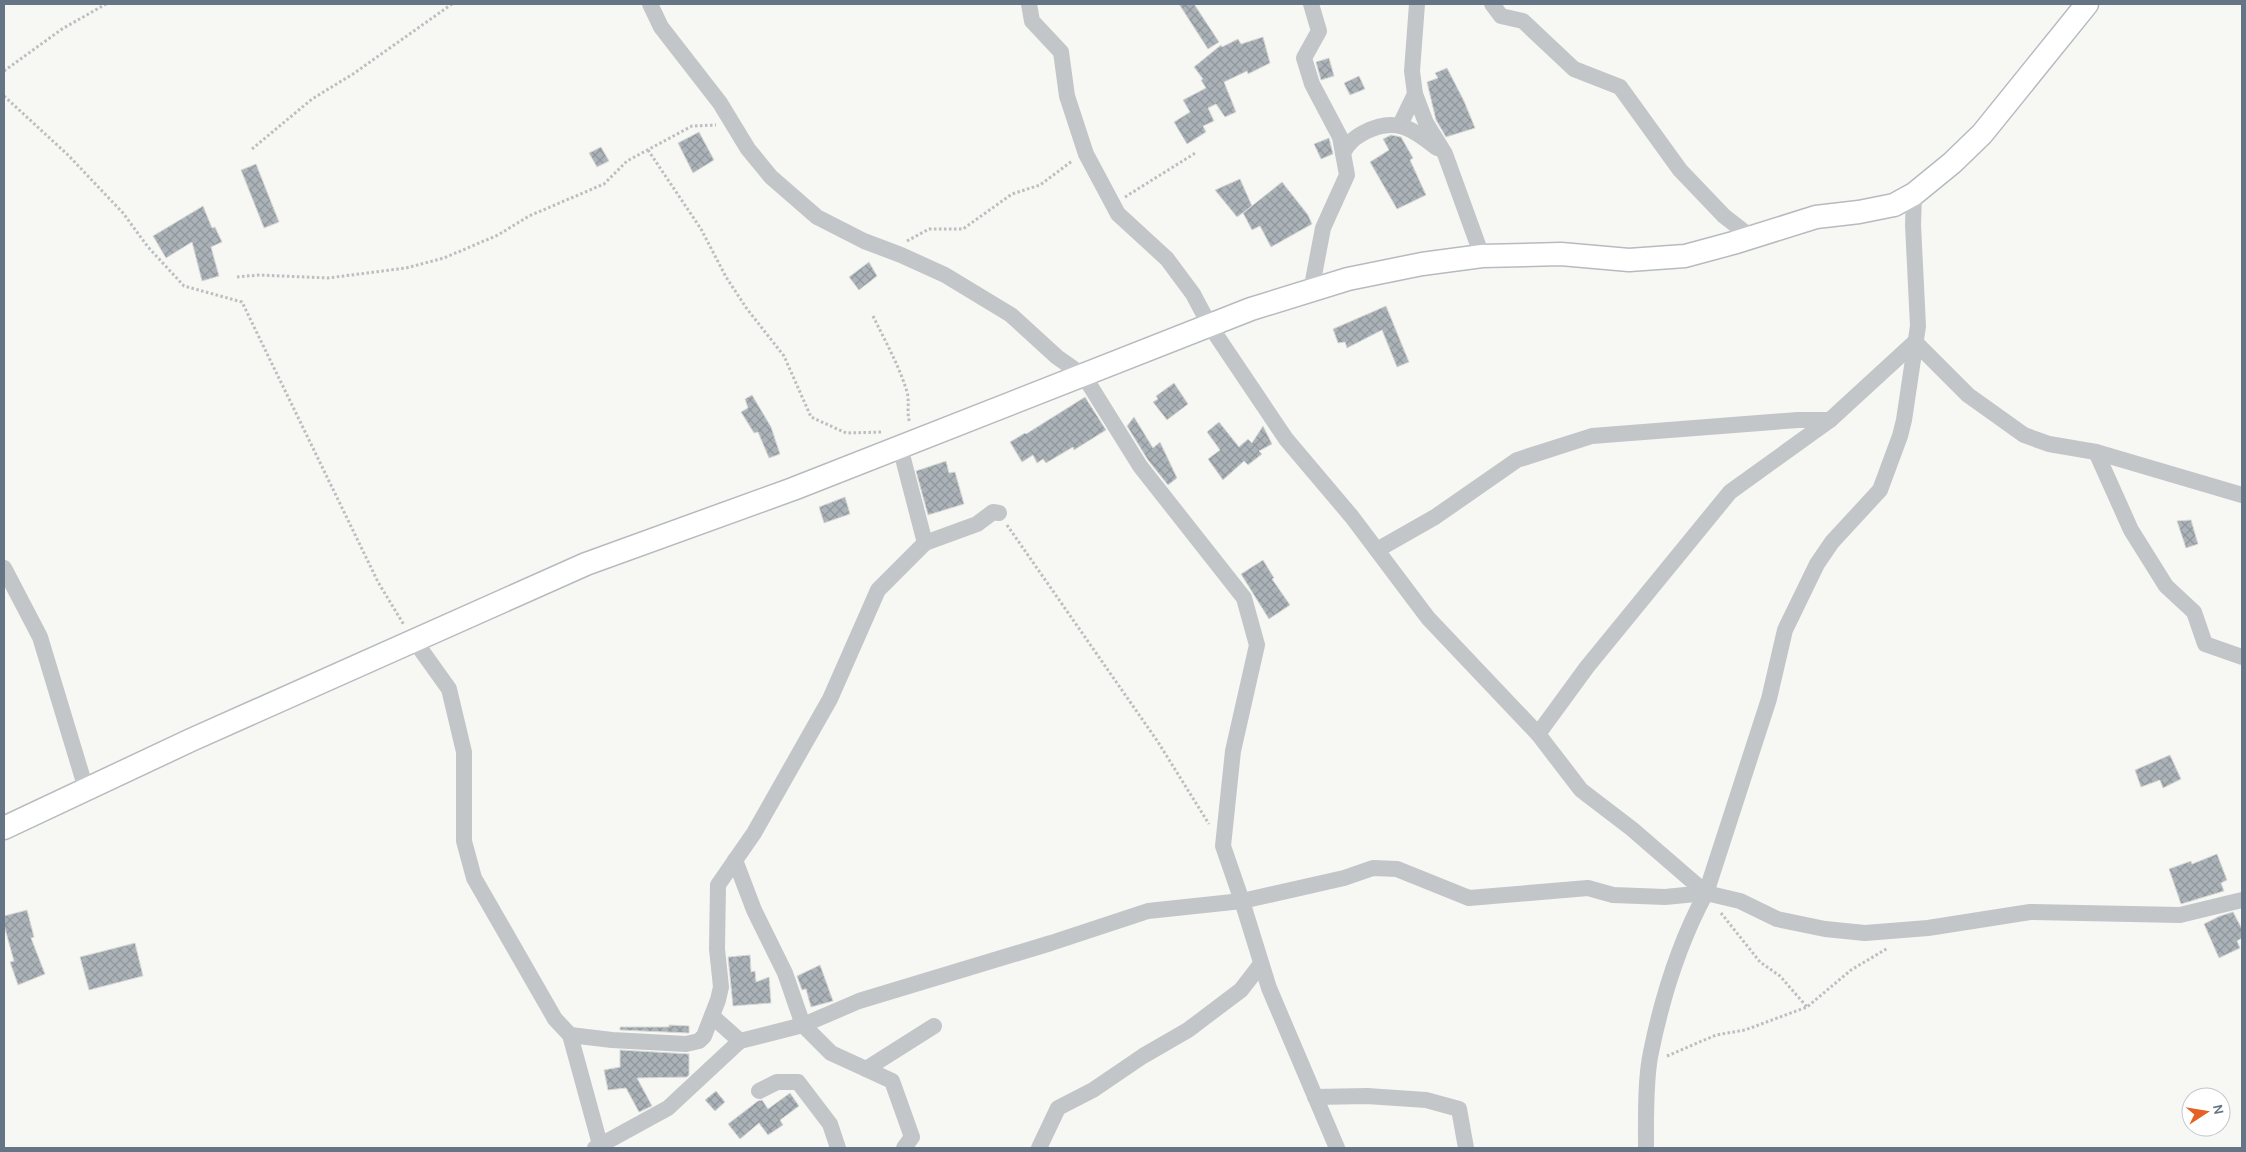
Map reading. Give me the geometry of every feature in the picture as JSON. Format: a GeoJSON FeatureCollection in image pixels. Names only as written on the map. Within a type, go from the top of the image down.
{"type":"FeatureCollection","features":[{"type":"Feature","properties":{"kind":"street"},"geometry":{"type":"LineString","coordinates":[[650,4],[661,27],[720,103],[748,150],[771,177],[817,217],[864,241],[945,275],[1011,315],[1057,357],[1084,376],[1140,466],[1244,598],[1257,645],[1233,751],[1223,846],[1269,988],[1337,1148]]}},
{"type":"Feature","properties":{"kind":"street"},"geometry":{"type":"LineString","coordinates":[[1029,4],[1032,21],[1061,52],[1067,96],[1086,154],[1112,205],[1118,214],[1167,259],[1193,294],[1210,326],[1286,440],[1352,517],[1428,618],[1538,734],[1581,790],[1632,829],[1706,893]]}},
{"type":"Feature","properties":{"kind":"street"},"geometry":{"type":"LineString","coordinates":[[1311,4],[1319,31],[1304,58],[1312,84],[1340,137],[1347,175],[1322,228],[1311,291]]}},
{"type":"Feature","properties":{"kind":"street"},"geometry":{"type":"LineString","coordinates":[[1417,4],[1412,71],[1414,94],[1426,123],[1444,154],[1482,256]]}},
{"type":"Feature","properties":{"kind":"street"},"geometry":{"type":"LineString","coordinates":[[1492,4],[1501,16],[1523,20],[1574,69],[1620,87],[1680,170],[1724,216],[1751,237]]}},
{"type":"Feature","properties":{"kind":"street"},"geometry":{"type":"LineString","coordinates":[[4,828],[191,740],[586,564],[784,492],[900,440],[1084,376],[1251,309],[1348,279],[1422,264],[1482,256],[1561,254],[1638,259],[1685,256],[1816,217],[1859,212],[1894,205],[1914,194],[1952,163],[1982,134],[2088,4]]}},
{"type":"Feature","properties":{"kind":"street"},"geometry":{"type":"LineString","coordinates":[[1400,125],[1414,94]]}},
{"type":"Feature","properties":{"kind":"street"},"geometry":{"type":"LineString","coordinates":[[1343,154],[1350,141],[1378,125],[1400,125],[1417,132],[1444,154]]}},
{"type":"Feature","properties":{"kind":"street"},"geometry":{"type":"LineString","coordinates":[[1646,1148],[1650,1054],[1668,988],[1692,918],[1706,893],[1769,699],[1785,630],[1817,564],[1832,542],[1880,490],[1904,420],[1918,326],[1913,226],[1914,194]]}},
{"type":"Feature","properties":{"kind":"street"},"geometry":{"type":"LineString","coordinates":[[1538,734],[1587,667],[1730,492],[1830,420],[1915,342]]}},
{"type":"Feature","properties":{"kind":"street"},"geometry":{"type":"LineString","coordinates":[[1915,342],[1968,395],[2024,435],[2049,444],[2096,452],[2242,495]]}},
{"type":"Feature","properties":{"kind":"street"},"geometry":{"type":"LineString","coordinates":[[1377,550],[1435,517],[1517,460],[1592,436],[1798,420],[1830,420]]}},
{"type":"Feature","properties":{"kind":"street"},"geometry":{"type":"LineString","coordinates":[[900,440],[925,543]]}},
{"type":"Feature","properties":{"kind":"street"},"geometry":{"type":"LineString","coordinates":[[2096,452],[2131,530],[2166,586],[2194,612],[2205,644],[2242,657]]}},
{"type":"Feature","properties":{"kind":"street"},"geometry":{"type":"LineString","coordinates":[[570,1034],[612,1040],[686,1044],[699,1041],[704,1036],[721,987],[717,949],[718,885],[754,833],[830,699],[878,590],[925,543],[977,524],[992,512],[999,513]]}},
{"type":"Feature","properties":{"kind":"street"},"geometry":{"type":"LineString","coordinates":[[4,568],[40,637],[86,790]]}},
{"type":"Feature","properties":{"kind":"street"},"geometry":{"type":"LineString","coordinates":[[414,640],[448,689],[464,752],[464,841],[474,878],[555,1018],[570,1034],[598,1147],[668,1108],[740,1041],[803,1025],[859,1001],[1051,943],[1148,911],[1242,901],[1344,878],[1373,868],[1397,870],[1469,898],[1588,888],[1613,895],[1665,897],[1706,893],[1740,901],[1777,919],[1825,929],[1865,933],[1912,929],[2030,912],[2180,915],[2242,900]]}},
{"type":"Feature","properties":{"kind":"street"},"geometry":{"type":"LineString","coordinates":[[735,860],[754,910],[785,973],[803,1025],[831,1053],[892,1081],[912,1137],[904,1148]]}},
{"type":"Feature","properties":{"kind":"street"},"geometry":{"type":"LineString","coordinates":[[1038,1148],[1058,1108],[1093,1090],[1188,1030],[1241,990],[1261,964]]}},
{"type":"Feature","properties":{"kind":"street"},"geometry":{"type":"LineString","coordinates":[[712,1016],[740,1041]]}},
{"type":"Feature","properties":{"kind":"street"},"geometry":{"type":"LineString","coordinates":[[866,1069],[934,1026]]}},
{"type":"Feature","properties":{"kind":"street"},"geometry":{"type":"LineString","coordinates":[[759,1091],[777,1082],[798,1082],[830,1124],[838,1148]]}},
{"type":"Feature","properties":{"kind":"street"},"geometry":{"type":"LineString","coordinates":[[1315,1097],[1367,1096],[1426,1100],[1459,1109],[1466,1148]]}},
{"type":"Feature","properties":{"kind":"path"},"geometry":{"type":"LineString","coordinates":[[4,71],[62,29],[106,4]]}},
{"type":"Feature","properties":{"kind":"path"},"geometry":{"type":"LineString","coordinates":[[252,149],[312,99],[353,74],[452,4]]}},
{"type":"Feature","properties":{"kind":"path"},"geometry":{"type":"LineString","coordinates":[[4,96],[68,155],[123,213],[148,247],[184,286],[242,302],[378,582],[414,640]]}},
{"type":"Feature","properties":{"kind":"path"},"geometry":{"type":"LineString","coordinates":[[237,277],[259,275],[328,278],[406,268],[444,258],[498,235],[529,216],[604,184],[627,161],[692,126],[716,125],[741,138]]}},
{"type":"Feature","properties":{"kind":"path"},"geometry":{"type":"LineString","coordinates":[[648,150],[700,229],[726,277],[747,309],[784,356],[811,417],[846,433],[900,440],[908,418],[908,395],[898,366],[873,316]]}},
{"type":"Feature","properties":{"kind":"path"},"geometry":{"type":"LineString","coordinates":[[1112,205],[1196,152]]}},
{"type":"Feature","properties":{"kind":"path"},"geometry":{"type":"LineString","coordinates":[[901,255],[909,239],[929,229],[963,229],[1012,194],[1040,185],[1074,160],[1086,154]]}},
{"type":"Feature","properties":{"kind":"path"},"geometry":{"type":"LineString","coordinates":[[999,513],[1158,742],[1223,846]]}},
{"type":"Feature","properties":{"kind":"path"},"geometry":{"type":"LineString","coordinates":[[1706,893],[1760,962],[1780,976],[1807,1007]]}},
{"type":"Feature","properties":{"kind":"path"},"geometry":{"type":"LineString","coordinates":[[1649,1064],[1716,1035],[1745,1030],[1807,1007],[1851,970],[1882,952],[1912,929]]}},
{"type":"Feature","properties":{"kind":"building"},"geometry":{"type":"Polygon","coordinates":[[[1179,4],[1194,4],[1219,42],[1208,49],[1179,4]]]}},
{"type":"Feature","properties":{"kind":"building"},"geometry":{"type":"Polygon","coordinates":[[[1263,37],[1270,63],[1248,74],[1247,71],[1224,82],[1236,112],[1225,117],[1216,104],[1208,108],[1214,121],[1203,126],[1206,132],[1187,144],[1174,122],[1190,112],[1183,100],[1206,88],[1201,80],[1203,79],[1194,67],[1221,45],[1222,47],[1238,39],[1241,44],[1263,37]]]}},
{"type":"Feature","properties":{"kind":"building"},"geometry":{"type":"Polygon","coordinates":[[[1329,58],[1334,76],[1321,80],[1316,62],[1329,58]]]}},
{"type":"Feature","properties":{"kind":"building"},"geometry":{"type":"Polygon","coordinates":[[[1447,68],[1475,128],[1446,137],[1436,120],[1427,82],[1438,78],[1435,73],[1447,68]]]}},
{"type":"Feature","properties":{"kind":"building"},"geometry":{"type":"Polygon","coordinates":[[[1359,76],[1365,89],[1350,95],[1344,83],[1359,76]]]}},
{"type":"Feature","properties":{"kind":"building"},"geometry":{"type":"Polygon","coordinates":[[[699,132],[714,160],[693,173],[678,143],[699,132]]]}},
{"type":"Feature","properties":{"kind":"building"},"geometry":{"type":"Polygon","coordinates":[[[1391,135],[1401,137],[1413,158],[1410,160],[1426,195],[1397,209],[1370,162],[1389,150],[1383,139],[1391,135]]]}},
{"type":"Feature","properties":{"kind":"building"},"geometry":{"type":"Polygon","coordinates":[[[1329,138],[1333,154],[1321,159],[1314,144],[1329,138]]]}},
{"type":"Feature","properties":{"kind":"building"},"geometry":{"type":"Polygon","coordinates":[[[601,147],[609,161],[597,167],[589,153],[601,147]]]}},
{"type":"Feature","properties":{"kind":"building"},"geometry":{"type":"Polygon","coordinates":[[[256,164],[279,222],[264,228],[241,170],[256,164]]]}},
{"type":"Feature","properties":{"kind":"building"},"geometry":{"type":"Polygon","coordinates":[[[1240,179],[1252,206],[1237,217],[1215,190],[1240,179]]]}},
{"type":"Feature","properties":{"kind":"building"},"geometry":{"type":"Polygon","coordinates":[[[1282,182],[1308,215],[1312,224],[1271,247],[1260,226],[1252,230],[1243,213],[1282,182]]]}},
{"type":"Feature","properties":{"kind":"building"},"geometry":{"type":"Polygon","coordinates":[[[203,206],[212,228],[215,227],[222,242],[211,247],[219,276],[202,281],[192,242],[166,258],[153,236],[203,206]]]}},
{"type":"Feature","properties":{"kind":"building"},"geometry":{"type":"Polygon","coordinates":[[[869,262],[877,276],[859,290],[849,277],[869,262]]]}},
{"type":"Feature","properties":{"kind":"building"},"geometry":{"type":"Polygon","coordinates":[[[1386,306],[1409,362],[1397,367],[1382,330],[1347,348],[1345,342],[1338,343],[1333,329],[1386,306]]]}},
{"type":"Feature","properties":{"kind":"building"},"geometry":{"type":"Polygon","coordinates":[[[1174,383],[1188,404],[1167,420],[1153,402],[1158,399],[1156,396],[1174,383]]]}},
{"type":"Feature","properties":{"kind":"building"},"geometry":{"type":"Polygon","coordinates":[[[752,395],[771,427],[780,454],[769,458],[758,432],[754,433],[741,412],[748,408],[745,399],[752,395]]]}},
{"type":"Feature","properties":{"kind":"building"},"geometry":{"type":"Polygon","coordinates":[[[1085,397],[1106,430],[1074,450],[1073,447],[1046,463],[1043,459],[1037,463],[1033,455],[1022,462],[1010,442],[1085,397]]]}},
{"type":"Feature","properties":{"kind":"building"},"geometry":{"type":"Polygon","coordinates":[[[1134,417],[1153,448],[1160,442],[1177,478],[1168,485],[1148,460],[1127,426],[1134,417]]]}},
{"type":"Feature","properties":{"kind":"building"},"geometry":{"type":"Polygon","coordinates":[[[1219,422],[1239,447],[1248,439],[1252,443],[1263,426],[1272,444],[1259,451],[1262,454],[1248,465],[1244,461],[1223,480],[1208,459],[1220,450],[1207,432],[1219,422]]]}},
{"type":"Feature","properties":{"kind":"building"},"geometry":{"type":"Polygon","coordinates":[[[946,461],[949,473],[955,472],[964,504],[928,515],[916,471],[946,461]]]}},
{"type":"Feature","properties":{"kind":"building"},"geometry":{"type":"Polygon","coordinates":[[[845,497],[850,514],[824,523],[819,507],[845,497]]]}},
{"type":"Feature","properties":{"kind":"building"},"geometry":{"type":"Polygon","coordinates":[[[2191,520],[2198,544],[2186,548],[2177,521],[2191,520]]]}},
{"type":"Feature","properties":{"kind":"building"},"geometry":{"type":"Polygon","coordinates":[[[1263,560],[1274,578],[1272,579],[1290,605],[1269,619],[1241,574],[1263,560]]]}},
{"type":"Feature","properties":{"kind":"building"},"geometry":{"type":"Polygon","coordinates":[[[2170,755],[2181,779],[2163,788],[2160,780],[2141,787],[2135,770],[2170,755]]]}},
{"type":"Feature","properties":{"kind":"building"},"geometry":{"type":"Polygon","coordinates":[[[2217,854],[2227,880],[2221,883],[2224,891],[2181,904],[2169,869],[2191,861],[2192,864],[2217,854]]]}},
{"type":"Feature","properties":{"kind":"building"},"geometry":{"type":"Polygon","coordinates":[[[27,910],[34,937],[31,938],[45,974],[18,985],[10,962],[14,961],[4,925],[4,916],[27,910]]]}},
{"type":"Feature","properties":{"kind":"building"},"geometry":{"type":"Polygon","coordinates":[[[2233,912],[2242,929],[2242,938],[2237,941],[2240,948],[2219,958],[2204,924],[2233,912]]]}},
{"type":"Feature","properties":{"kind":"building"},"geometry":{"type":"Polygon","coordinates":[[[135,943],[143,976],[89,990],[80,957],[135,943]]]}},
{"type":"Feature","properties":{"kind":"building"},"geometry":{"type":"Polygon","coordinates":[[[750,955],[751,972],[755,971],[756,982],[769,977],[771,1003],[733,1006],[728,957],[750,955]]]}},
{"type":"Feature","properties":{"kind":"building"},"geometry":{"type":"Polygon","coordinates":[[[820,965],[833,1001],[811,1007],[806,989],[802,990],[797,976],[820,965]]]}},
{"type":"Feature","properties":{"kind":"building"},"geometry":{"type":"Polygon","coordinates":[[[669,1025],[689,1026],[689,1033],[620,1030],[620,1027],[669,1027],[669,1025]]]}},
{"type":"Feature","properties":{"kind":"building"},"geometry":{"type":"Polygon","coordinates":[[[620,1050],[689,1054],[689,1075],[687,1077],[637,1078],[652,1106],[639,1112],[626,1088],[608,1090],[604,1070],[620,1067],[620,1050]]]}},
{"type":"Feature","properties":{"kind":"building"},"geometry":{"type":"Polygon","coordinates":[[[716,1091],[725,1102],[715,1111],[705,1100],[716,1091]]]}},
{"type":"Feature","properties":{"kind":"building"},"geometry":{"type":"Polygon","coordinates":[[[790,1093],[799,1106],[780,1120],[783,1125],[768,1135],[759,1123],[740,1139],[728,1124],[758,1101],[762,1100],[768,1109],[790,1093]]]}}]}
